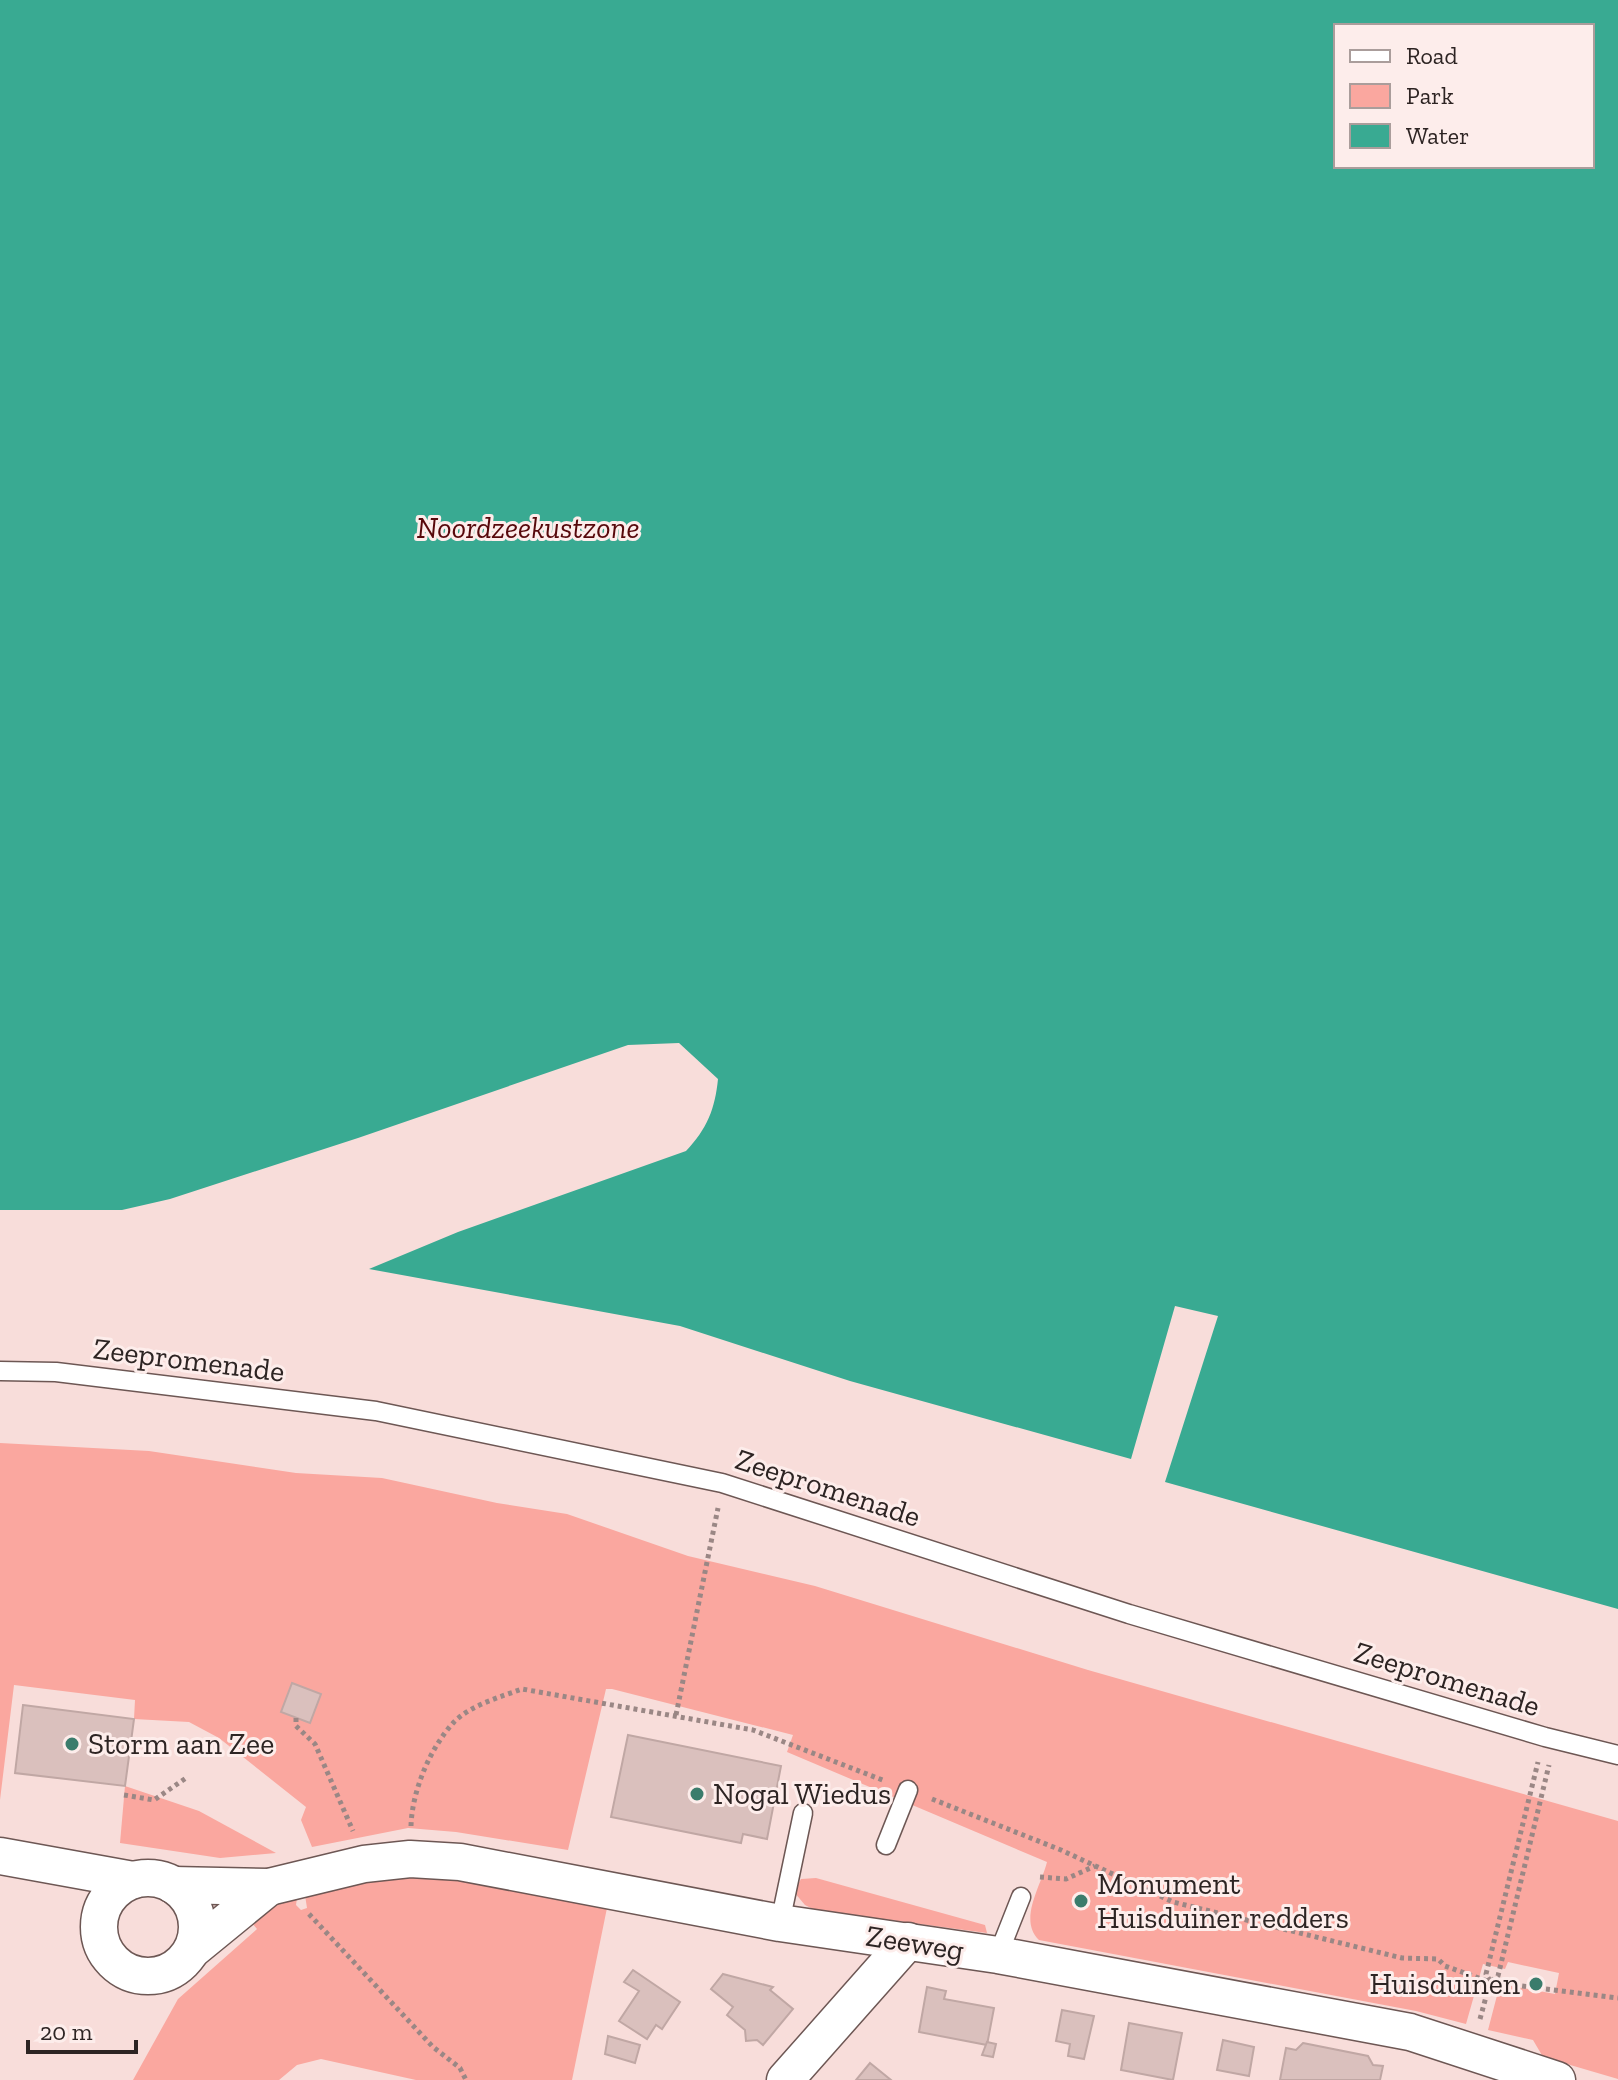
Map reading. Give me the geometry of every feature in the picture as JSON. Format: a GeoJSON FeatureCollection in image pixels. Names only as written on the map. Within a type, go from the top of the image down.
{"type":"FeatureCollection","features":[{"type":"Feature","properties":{"kind":"street"},"geometry":{"type":"LineString","coordinates":[[0,1856],[133,1880],[154,1878],[173,1885],[184,1894],[196,1921],[192,1950],[182,1963],[168,1973],[152,1976],[126,1972],[107,1955],[99,1930],[104,1905],[121,1885],[133,1880]]}},
{"type":"Feature","properties":{"kind":"street","name":"Zeeweg"},"geometry":{"type":"LineString","coordinates":[[173,1885],[269,1887],[364,1864],[423,1859],[460,1862],[780,1923],[998,1955],[1410,2032],[1470,2067],[1557,2080]]}},
{"type":"Feature","properties":{"kind":"street","name":"Zeeweg"},"geometry":{"type":"LineString","coordinates":[[192,1950],[269,1887]]}},
{"type":"Feature","properties":{"kind":"street"},"geometry":{"type":"LineString","coordinates":[[785,2080],[908,1941]]}},
{"type":"Feature","properties":{"kind":"lane","name":"Zeepromenade"},"geometry":{"type":"LineString","coordinates":[[0,1371],[56,1372],[376,1411],[722,1483],[1129,1614],[1550,1738],[1618,1755]]}},
{"type":"Feature","properties":{"kind":"lane"},"geometry":{"type":"LineString","coordinates":[[886,1845],[908,1790]]}},
{"type":"Feature","properties":{"kind":"lane"},"geometry":{"type":"LineString","coordinates":[[780,1923],[803,1813]]}},
{"type":"Feature","properties":{"kind":"lane"},"geometry":{"type":"LineString","coordinates":[[998,1955],[1021,1897]]}},
{"type":"Feature","properties":{"kind":"path"},"geometry":{"type":"LineString","coordinates":[[676,1715],[722,1483]]}},
{"type":"Feature","properties":{"kind":"path"},"geometry":{"type":"LineString","coordinates":[[296,1718],[296,1726],[315,1744],[358,1843]]}},
{"type":"Feature","properties":{"kind":"path"},"geometry":{"type":"LineString","coordinates":[[1490,1982],[1486,1974],[1550,1738]]}},
{"type":"Feature","properties":{"kind":"path"},"geometry":{"type":"LineString","coordinates":[[1486,1998],[1490,1982],[1498,1976],[1550,1738]]}},
{"type":"Feature","properties":{"kind":"path"},"geometry":{"type":"LineString","coordinates":[[124,1795],[154,1800],[186,1778]]}},
{"type":"Feature","properties":{"kind":"path"},"geometry":{"type":"LineString","coordinates":[[1037,1877],[1066,1879],[1096,1866]]}},
{"type":"Feature","properties":{"kind":"path"},"geometry":{"type":"LineString","coordinates":[[303,1907],[433,2047],[460,2068],[466,2080]]}},
{"type":"Feature","properties":{"kind":"path"},"geometry":{"type":"LineString","coordinates":[[1490,1982],[1618,1998]]}},
{"type":"Feature","properties":{"kind":"green space"},"geometry":{"type":"Polygon","coordinates":[[[0,1443],[149,1451],[296,1473],[382,1478],[497,1503],[567,1514],[688,1556],[815,1586],[1088,1670],[1618,1821],[1618,2079],[1543,2057],[1533,2040],[1488,2030],[1500,1984],[1555,1994],[1559,1973],[1508,1962],[1505,1969],[1483,1964],[1466,2024],[1416,2011],[1039,1940],[1033,1932],[1031,1913],[1047,1862],[787,1752],[793,1735],[612,1689],[606,1689],[568,1850],[456,1832],[408,1828],[312,1847],[301,1820],[306,1807],[219,1738],[189,1722],[134,1719],[135,1700],[14,1685],[0,1800],[0,1443]]]}},
{"type":"Feature","properties":{"kind":"green space"},"geometry":{"type":"Polygon","coordinates":[[[125,1786],[199,1811],[276,1853],[220,1858],[120,1843],[125,1786]]]}},
{"type":"Feature","properties":{"kind":"green space"},"geometry":{"type":"Polygon","coordinates":[[[411,1873],[455,1876],[608,1903],[572,2080],[416,2080],[321,2059],[297,2065],[279,2080],[133,2080],[178,1999],[257,1929],[251,1922],[272,1907],[297,1898],[296,1905],[301,1910],[307,1908],[305,1895],[411,1873]]]}},
{"type":"Feature","properties":{"kind":"green space"},"geometry":{"type":"Polygon","coordinates":[[[816,1878],[985,1925],[987,1933],[815,1910],[805,1905],[794,1892],[801,1879],[816,1878]]]}},
{"type":"Feature","properties":{"kind":"water","name":"Noordzeekustzone"},"geometry":{"type":"Polygon","coordinates":[[[0,0],[1618,0],[1618,1609],[1165,1482],[1218,1316],[1175,1306],[1131,1459],[850,1381],[680,1326],[369,1269],[458,1232],[686,1151],[709,1118],[718,1079],[679,1043],[628,1045],[358,1138],[170,1199],[122,1210],[0,1210],[0,0]]]}},
{"type":"Feature","properties":{"kind":"building"},"geometry":{"type":"Polygon","coordinates":[[[292,1683],[321,1694],[310,1723],[281,1712],[292,1683]]]}},
{"type":"Feature","properties":{"kind":"building"},"geometry":{"type":"Polygon","coordinates":[[[23,1705],[134,1719],[125,1786],[15,1773],[23,1705]]]}},
{"type":"Feature","properties":{"kind":"building"},"geometry":{"type":"Polygon","coordinates":[[[628,1735],[781,1766],[767,1839],[743,1834],[741,1843],[611,1817],[628,1735]]]}},
{"type":"Feature","properties":{"kind":"building"},"geometry":{"type":"Polygon","coordinates":[[[633,1970],[680,2002],[662,2029],[656,2025],[647,2039],[619,2021],[639,1991],[624,1982],[633,1970]]]}},
{"type":"Feature","properties":{"kind":"building"},"geometry":{"type":"Polygon","coordinates":[[[723,1974],[773,1987],[770,1990],[793,2009],[763,2045],[757,2040],[746,2041],[745,2030],[727,2015],[733,2007],[711,1989],[723,1974]]]}},
{"type":"Feature","properties":{"kind":"building"},"geometry":{"type":"Polygon","coordinates":[[[927,1987],[946,1991],[944,1999],[994,2008],[987,2045],[919,2032],[927,1987]]]}},
{"type":"Feature","properties":{"kind":"building"},"geometry":{"type":"Polygon","coordinates":[[[1062,2010],[1094,2016],[1084,2059],[1068,2056],[1070,2044],[1056,2041],[1062,2010]]]}},
{"type":"Feature","properties":{"kind":"building"},"geometry":{"type":"Polygon","coordinates":[[[1129,2023],[1182,2033],[1173,2080],[1121,2070],[1129,2023]]]}},
{"type":"Feature","properties":{"kind":"building"},"geometry":{"type":"Polygon","coordinates":[[[608,2036],[640,2045],[635,2063],[605,2054],[608,2036]]]}},
{"type":"Feature","properties":{"kind":"building"},"geometry":{"type":"Polygon","coordinates":[[[1223,2040],[1254,2047],[1249,2076],[1217,2070],[1223,2040]]]}},
{"type":"Feature","properties":{"kind":"building"},"geometry":{"type":"Polygon","coordinates":[[[987,2042],[996,2044],[993,2057],[982,2055],[987,2042]]]}},
{"type":"Feature","properties":{"kind":"building"},"geometry":{"type":"Polygon","coordinates":[[[1303,2043],[1368,2056],[1373,2065],[1383,2066],[1380,2080],[1280,2080],[1286,2048],[1296,2050],[1303,2043]]]}},
{"type":"Feature","properties":{"kind":"building"},"geometry":{"type":"Polygon","coordinates":[[[870,2063],[891,2080],[856,2080],[870,2063]]]}},
{"type":"Feature","properties":{"kind":"place","name":"Storm aan Zee"},"geometry":{"type":"Point","coordinates":[72,1744]}},
{"type":"Feature","properties":{"kind":"place","name":"Nogal Wiedus"},"geometry":{"type":"Point","coordinates":[697,1794]}},
{"type":"Feature","properties":{"kind":"place","name":"Monument Huisduiner redders"},"geometry":{"type":"Point","coordinates":[1081,1901]}},
{"type":"Feature","properties":{"kind":"place","name":"Huisduinen"},"geometry":{"type":"Point","coordinates":[1536,1984]}}]}
